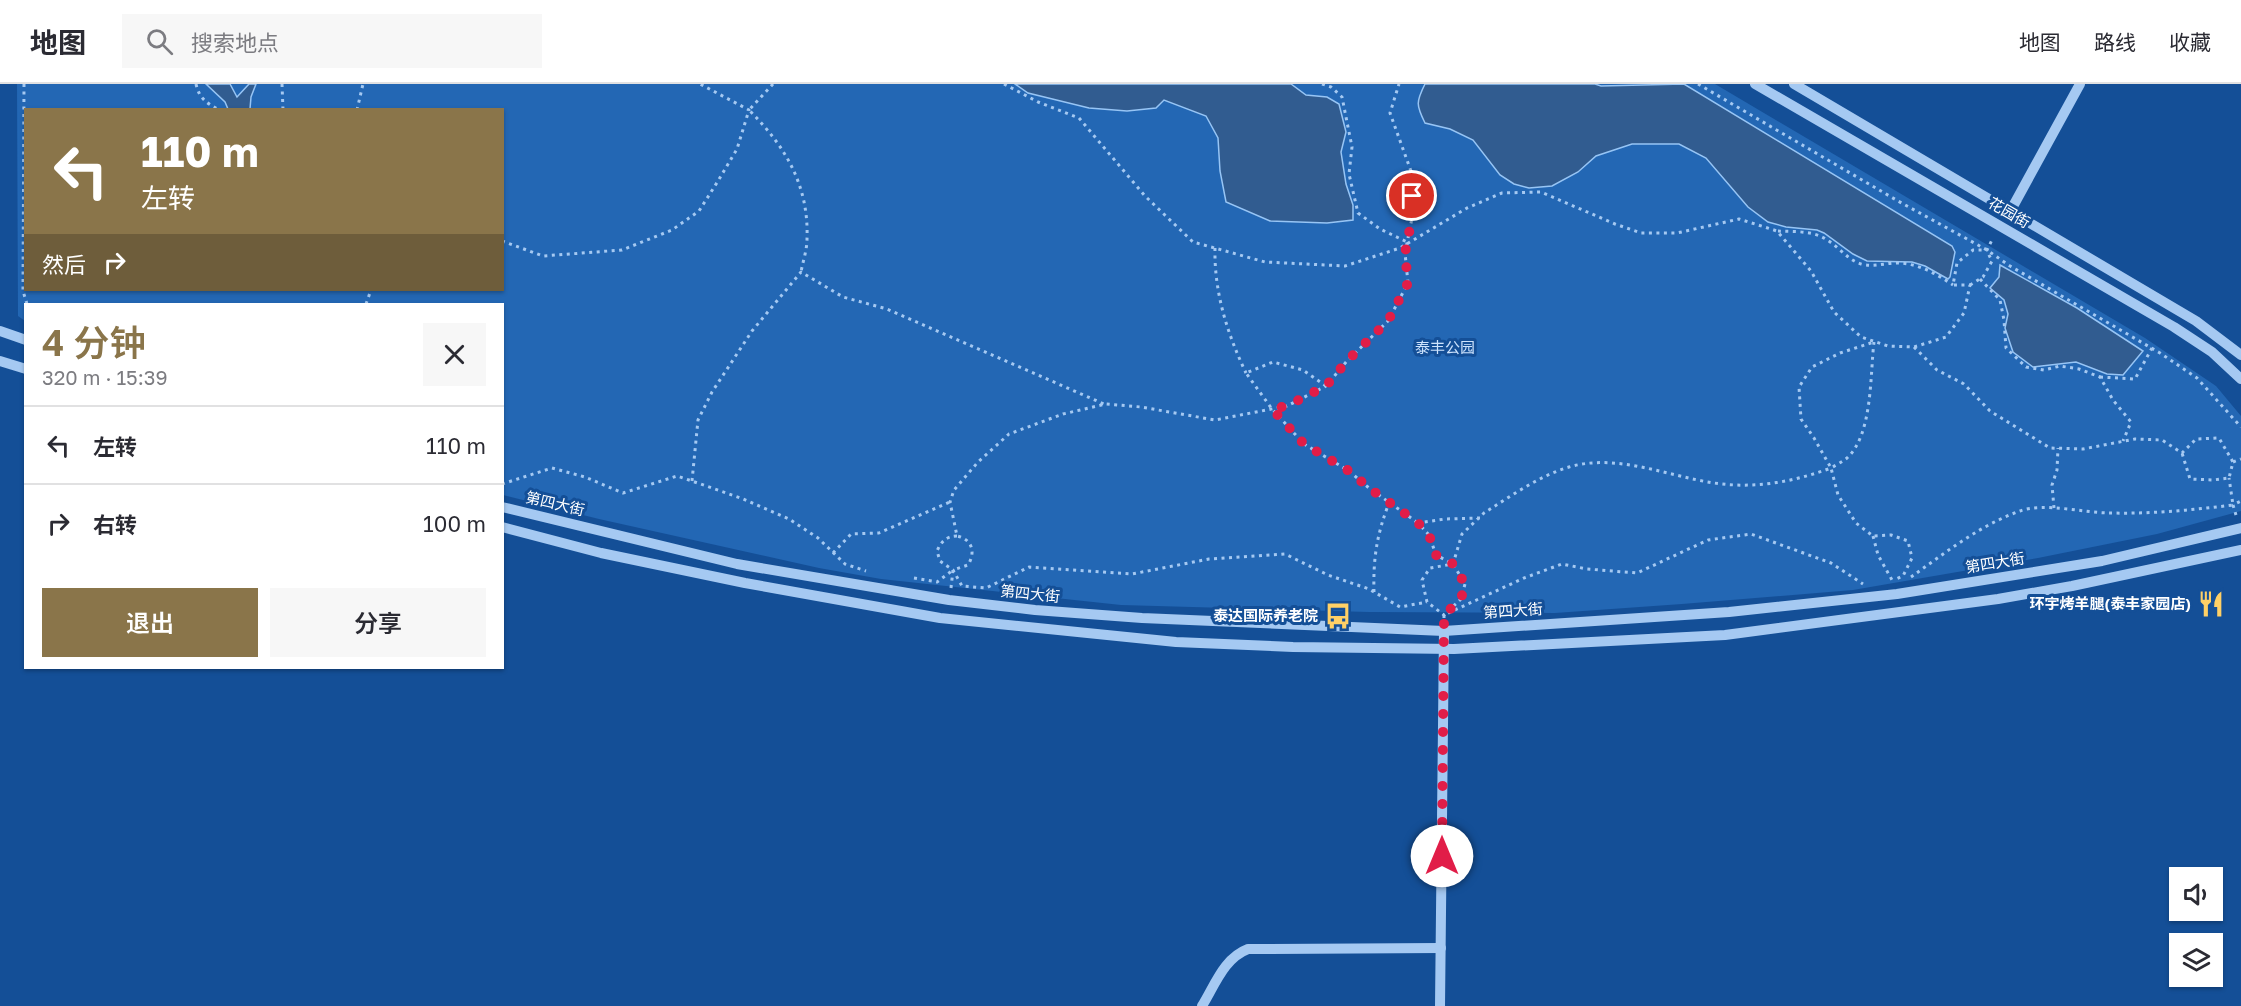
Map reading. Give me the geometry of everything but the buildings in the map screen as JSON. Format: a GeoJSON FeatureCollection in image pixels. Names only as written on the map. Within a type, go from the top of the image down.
{"type":"FeatureCollection","features":[{"type":"Feature","properties":{"kind":"street","name":"花园街"},"geometry":{"type":"LineString","coordinates":[[1755,84],[2193,339],[2212,352],[2241,379]]}},
{"type":"Feature","properties":{"kind":"street","name":"花园街"},"geometry":{"type":"LineString","coordinates":[[1794,84],[2196,321],[2241,355]]}},
{"type":"Feature","properties":{"kind":"street"},"geometry":{"type":"LineString","coordinates":[[2011,210],[2080,84]]}},
{"type":"Feature","properties":{"kind":"street"},"geometry":{"type":"LineString","coordinates":[[0,331],[24,339]]}},
{"type":"Feature","properties":{"kind":"street"},"geometry":{"type":"LineString","coordinates":[[0,361],[24,368]]}},
{"type":"Feature","properties":{"kind":"street","name":"第四大街"},"geometry":{"type":"LineString","coordinates":[[504,507],[737,564],[950,600],[1035,610],[1142,618],[1444,631],[1729,612],[1897,594],[2102,561],[2241,528]]}},
{"type":"Feature","properties":{"kind":"street"},"geometry":{"type":"LineString","coordinates":[[504,528],[601,553],[940,618],[1176,642],[1293,647],[1444,649],[1725,635],[1998,599],[2241,550]]}},
{"type":"Feature","properties":{"kind":"street"},"geometry":{"type":"LineString","coordinates":[[1440,1006],[1444,631]]}},
{"type":"Feature","properties":{"kind":"street"},"geometry":{"type":"LineString","coordinates":[[1202,1006],[1227,964],[1237,954],[1248,949],[1442,948]]}},
{"type":"Feature","properties":{"kind":"path"},"geometry":{"type":"LineString","coordinates":[[24,84],[24,289]]}},
{"type":"Feature","properties":{"kind":"path"},"geometry":{"type":"LineString","coordinates":[[196,84],[198,93],[208,105],[215,108]]}},
{"type":"Feature","properties":{"kind":"path"},"geometry":{"type":"LineString","coordinates":[[282,84],[283,108]]}},
{"type":"Feature","properties":{"kind":"path"},"geometry":{"type":"LineString","coordinates":[[357,108],[363,84]]}},
{"type":"Feature","properties":{"kind":"path"},"geometry":{"type":"LineString","coordinates":[[692,481],[698,420],[712,392],[752,331],[801,272],[807,241],[804,195],[787,156],[749,110],[700,84]]}},
{"type":"Feature","properties":{"kind":"path"},"geometry":{"type":"LineString","coordinates":[[504,242],[543,255],[622,250],[672,230],[699,211],[737,148],[749,110],[773,84]]}},
{"type":"Feature","properties":{"kind":"path"},"geometry":{"type":"LineString","coordinates":[[1004,84],[1038,102],[1079,118],[1145,196],[1193,242],[1265,262],[1345,266],[1400,248],[1467,208],[1502,193],[1541,192],[1641,233],[1677,233],[1738,219],[1778,231],[1815,234],[1826,239],[1858,263],[1868,266],[1894,263],[1911,265],[1935,273],[1953,285],[1970,285],[1983,277],[1992,261],[1987,250]]}},
{"type":"Feature","properties":{"kind":"path"},"geometry":{"type":"LineString","coordinates":[[1322,84],[1331,87],[1342,97],[1352,147],[1349,174],[1358,213],[1380,229],[1407,243]]}},
{"type":"Feature","properties":{"kind":"path"},"geometry":{"type":"LineString","coordinates":[[957,536],[950,502],[954,490],[978,462],[1009,434],[1063,414],[1106,404],[1141,407],[1215,420],[1287,406],[1326,386],[1347,361],[1388,321],[1408,283],[1405,253],[1412,218],[1412,174],[1390,113],[1399,84]]}},
{"type":"Feature","properties":{"kind":"path"},"geometry":{"type":"LineString","coordinates":[[1698,84],[2152,348],[2197,378],[2241,427]]}},
{"type":"Feature","properties":{"kind":"path"},"geometry":{"type":"LineString","coordinates":[[1987,250],[2000,225]]}},
{"type":"Feature","properties":{"kind":"path"},"geometry":{"type":"LineString","coordinates":[[1778,231],[1811,272],[1834,312],[1861,337],[1888,346],[1914,347],[1946,336],[1964,313],[1970,285]]}},
{"type":"Feature","properties":{"kind":"path"},"geometry":{"type":"LineString","coordinates":[[1215,248],[1215,268],[1230,340],[1246,372],[1272,409],[1304,444],[1349,471],[1418,523],[1429,535],[1436,555],[1453,564],[1465,584],[1461,599],[1444,615],[1444,631]]}},
{"type":"Feature","properties":{"kind":"path"},"geometry":{"type":"LineString","coordinates":[[1953,285],[1957,263],[1973,250],[1987,250]]}},
{"type":"Feature","properties":{"kind":"path"},"geometry":{"type":"LineString","coordinates":[[801,272],[843,297],[887,309],[1106,404]]}},
{"type":"Feature","properties":{"kind":"path"},"geometry":{"type":"LineString","coordinates":[[1980,279],[2000,300],[2006,348],[2026,367],[2044,370],[2060,366],[2079,369],[2100,377],[2135,379],[2152,348]]}},
{"type":"Feature","properties":{"kind":"path"},"geometry":{"type":"LineString","coordinates":[[1453,564],[1462,534],[1480,518],[1522,489],[1569,467],[1609,462],[1716,483],[1762,485],[1801,479],[1831,468],[1848,457],[1863,432],[1870,397],[1875,342]]}},
{"type":"Feature","properties":{"kind":"path"},"geometry":{"type":"LineString","coordinates":[[1875,342],[1840,353],[1812,367],[1799,387],[1801,419],[1831,468],[1838,495],[1856,523],[1873,536],[1878,555],[1897,594]]}},
{"type":"Feature","properties":{"kind":"path"},"geometry":{"type":"LineString","coordinates":[[1914,347],[1937,370],[1964,384],[1990,411],[2050,448],[2083,449],[2135,439],[2162,440],[2182,453],[2190,479],[2229,478]]}},
{"type":"Feature","properties":{"kind":"path"},"geometry":{"type":"LineString","coordinates":[[1246,372],[1273,362],[1303,370],[1326,386]]}},
{"type":"Feature","properties":{"kind":"path"},"geometry":{"type":"LineString","coordinates":[[2100,377],[2113,400],[2131,422],[2122,442]]}},
{"type":"Feature","properties":{"kind":"path"},"geometry":{"type":"LineString","coordinates":[[2182,453],[2196,439],[2219,438],[2234,462],[2229,478],[2233,505]]}},
{"type":"Feature","properties":{"kind":"path"},"geometry":{"type":"LineString","coordinates":[[2054,508],[2052,485],[2057,470],[2058,448]]}},
{"type":"Feature","properties":{"kind":"path"},"geometry":{"type":"LineString","coordinates":[[2234,462],[2241,459]]}},
{"type":"Feature","properties":{"kind":"path"},"geometry":{"type":"LineString","coordinates":[[504,483],[552,468],[585,477],[623,493],[677,476],[743,499],[789,519],[818,538],[845,564],[868,572]]}},
{"type":"Feature","properties":{"kind":"path"},"geometry":{"type":"LineString","coordinates":[[1882,582],[1910,578],[1982,529],[2022,510],[2054,508],[2107,513],[2160,514],[2233,505],[2241,501]]}},
{"type":"Feature","properties":{"kind":"path"},"geometry":{"type":"LineString","coordinates":[[833,553],[851,534],[879,533],[950,502]]}},
{"type":"Feature","properties":{"kind":"path"},"geometry":{"type":"LineString","coordinates":[[1374,592],[1373,562],[1380,529],[1389,503]]}},
{"type":"Feature","properties":{"kind":"path"},"geometry":{"type":"LineString","coordinates":[[1418,523],[1445,519],[1480,518]]}},
{"type":"Feature","properties":{"kind":"path"},"geometry":{"type":"LineString","coordinates":[[1444,615],[1524,578],[1562,564],[1587,569],[1637,573],[1708,540],[1751,534],[1831,563],[1864,584],[1873,583]]}},
{"type":"Feature","properties":{"kind":"path"},"geometry":{"type":"LineString","coordinates":[[1873,536],[1891,535],[1908,541],[1912,558],[1903,576],[1892,580]]}},
{"type":"Feature","properties":{"kind":"path"},"geometry":{"type":"LineString","coordinates":[[914,578],[937,582],[953,570],[968,565],[972,555],[971,546],[964,537],[957,536],[941,542],[937,551],[940,561],[953,570],[962,586],[986,588],[1029,567],[1132,574],[1209,559],[1285,554],[1328,575],[1374,592],[1400,607],[1427,602]]}},
{"type":"Feature","properties":{"kind":"path"},"geometry":{"type":"LineString","coordinates":[[1444,615],[1427,602],[1422,580],[1430,568],[1453,564]]}},
{"type":"Feature","properties":{"kind":"path"},"geometry":{"type":"LineString","coordinates":[[950,600],[953,570]]}},
{"type":"Feature","properties":{"kind":"green space","name":"泰丰公园"},"geometry":{"type":"Polygon","coordinates":[[[17,84],[1715,84],[2145,338],[2216,386],[2241,416],[2241,511],[2157,534],[2038,558],[1853,590],[1555,613],[1369,612],[1121,605],[881,579],[819,568],[504,495],[504,303],[24,303],[24,320],[18,316],[17,84]]]}},
{"type":"Feature","properties":{"kind":"shaded area"},"geometry":{"type":"Polygon","coordinates":[[[206,84],[230,84],[237,97],[249,84],[256,84],[250,108],[228,108],[225,102],[206,84]]]}},
{"type":"Feature","properties":{"kind":"shaded area"},"geometry":{"type":"Polygon","coordinates":[[[1015,84],[1291,84],[1306,95],[1327,97],[1339,104],[1346,132],[1341,152],[1346,184],[1353,205],[1353,220],[1327,223],[1270,221],[1226,202],[1220,171],[1218,138],[1206,116],[1164,100],[1156,108],[1127,111],[1089,108],[1028,93],[1015,84]]]}},
{"type":"Feature","properties":{"kind":"shaded area"},"geometry":{"type":"Polygon","coordinates":[[[1425,84],[1595,84],[1601,86],[1684,84],[1952,246],[1955,252],[1950,277],[1948,279],[1925,266],[1912,262],[1867,261],[1817,230],[1786,227],[1768,222],[1748,207],[1706,158],[1679,144],[1632,144],[1596,156],[1578,172],[1552,186],[1529,188],[1514,184],[1500,175],[1473,140],[1450,129],[1425,123],[1418,104],[1425,84]]]}},
{"type":"Feature","properties":{"kind":"shaded area"},"geometry":{"type":"Polygon","coordinates":[[[2000,265],[2077,308],[2143,351],[2123,375],[2107,374],[2076,362],[2033,367],[2013,352],[2005,328],[2008,314],[2004,300],[1990,288],[1999,277],[2000,265]]]}},
{"type":"Feature","properties":{"kind":"place","name":"环宇烤羊腿(泰丰家园店)"},"geometry":{"type":"Point","coordinates":[2211,604]}},
{"type":"Feature","properties":{"kind":"place","name":"泰达国际养老院"},"geometry":{"type":"Point","coordinates":[1338,616]}},
{"type":"Feature","properties":{"kind":"route"},"geometry":{"type":"LineString","coordinates":[[1412,196],[1412,218],[1405,253],[1408,283],[1388,321],[1347,361],[1326,386],[1287,406],[1272,409],[1304,444],[1349,471],[1418,523],[1429,535],[1436,555],[1453,564],[1465,584],[1461,599],[1444,615],[1442,856]]}}]}
